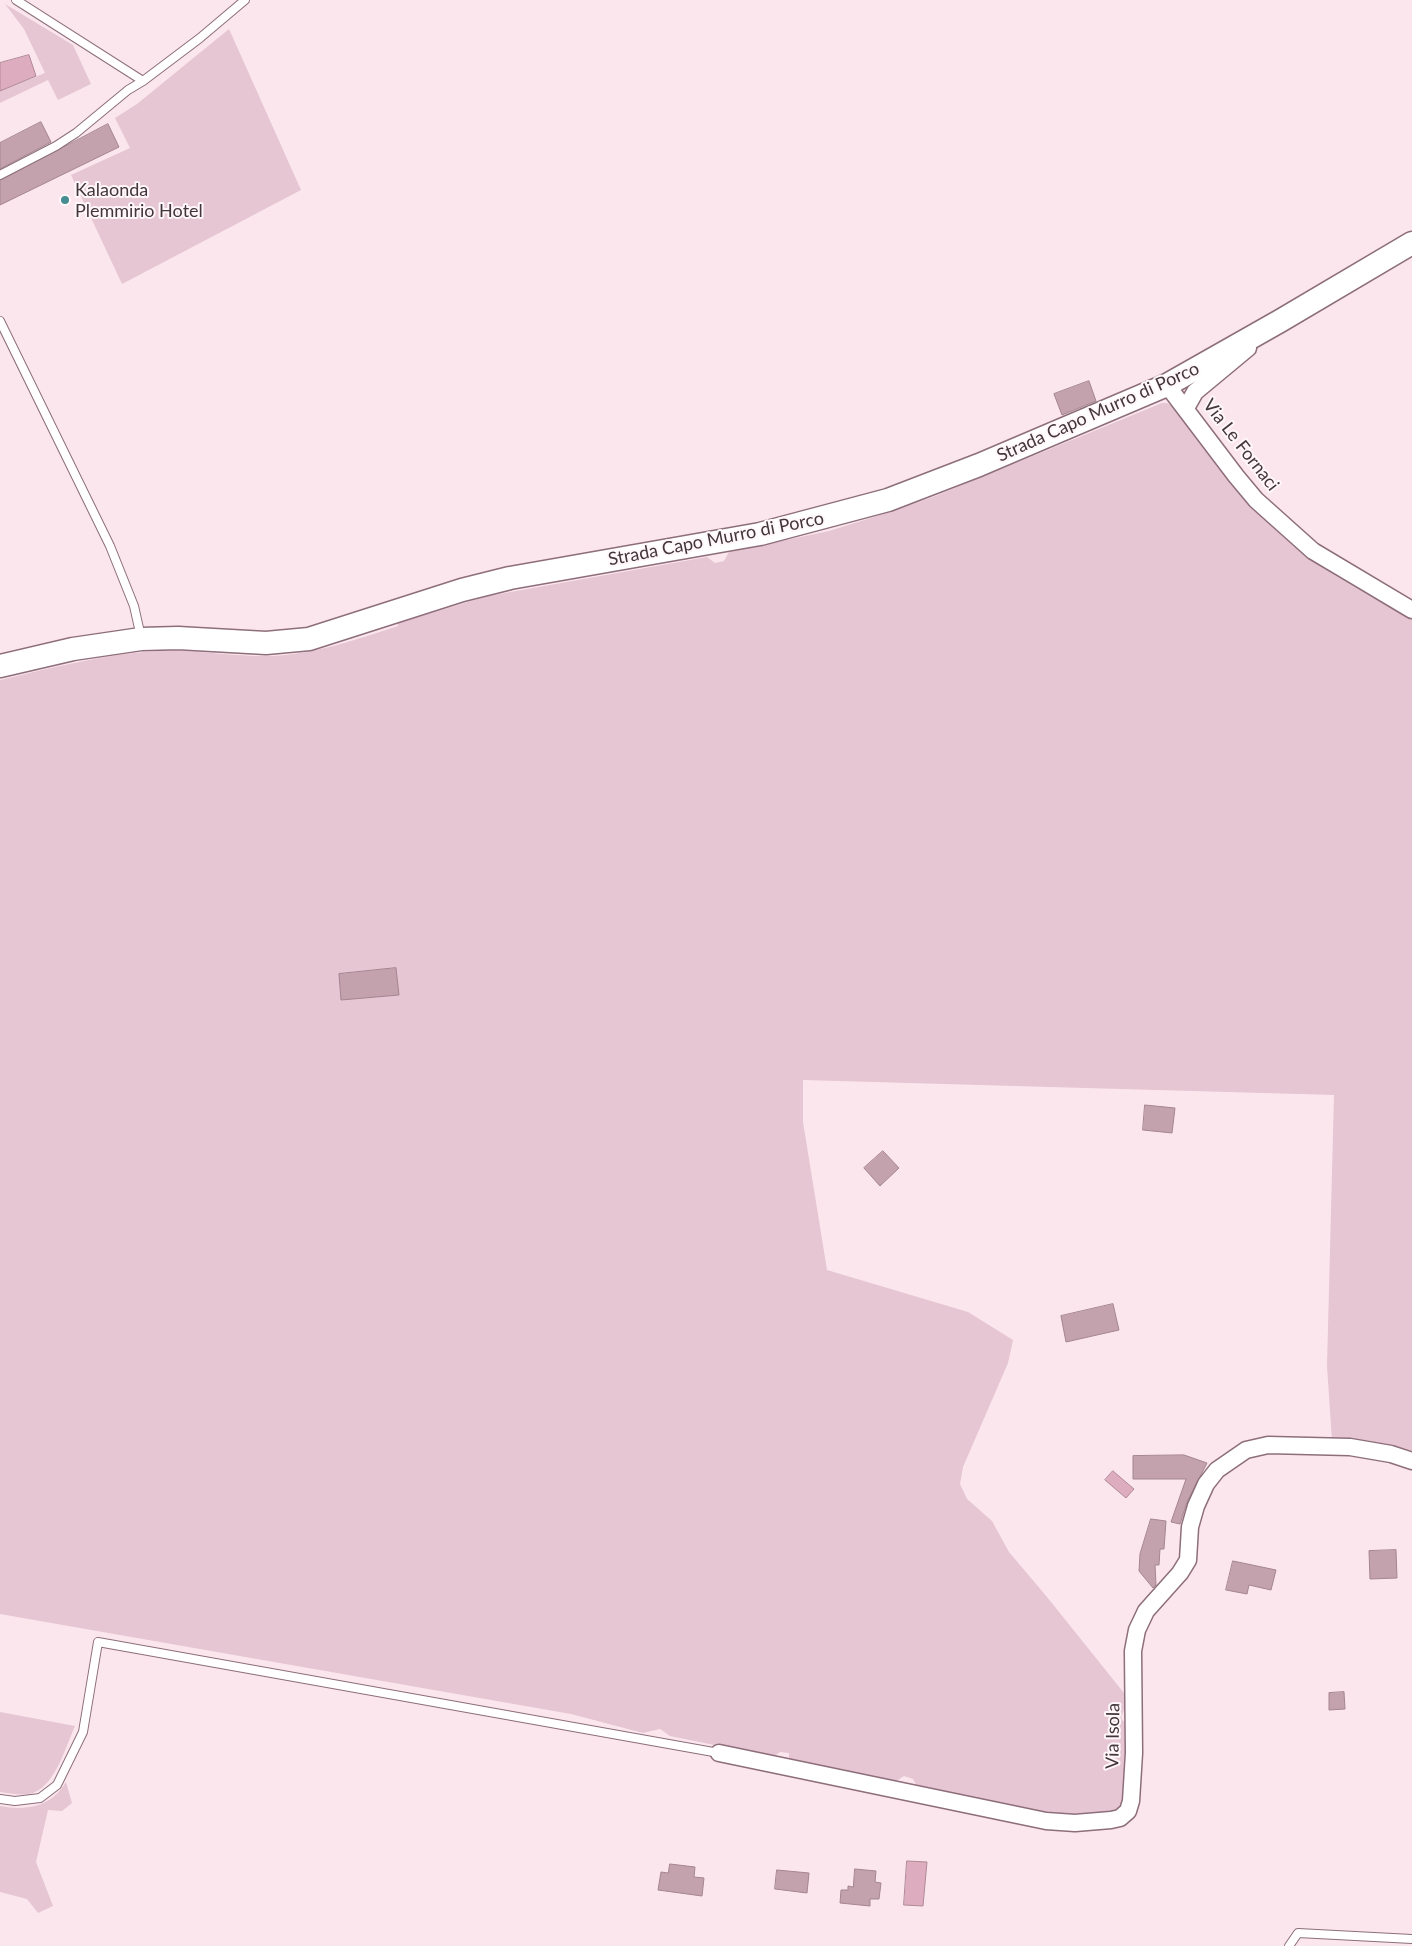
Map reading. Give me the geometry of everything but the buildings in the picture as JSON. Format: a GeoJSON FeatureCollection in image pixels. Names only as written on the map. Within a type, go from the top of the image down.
{"type":"FeatureCollection","features":[{"type":"Feature","properties":{"kind":"street","name":"Strada Capo Murro di Porco"},"geometry":{"type":"LineString","coordinates":[[0,666],[73,649],[141,639],[178,638],[266,643],[309,639],[454,592],[510,578],[760,534],[888,500],[979,465],[1168,385],[1412,243]]}},
{"type":"Feature","properties":{"kind":"street"},"geometry":{"type":"LineString","coordinates":[[1186,408],[1195,392],[1280,321]]}},
{"type":"Feature","properties":{"kind":"street","name":"Via Le Fornaci"},"geometry":{"type":"LineString","coordinates":[[1168,385],[1256,500],[1312,551],[1412,610]]}},
{"type":"Feature","properties":{"kind":"street","name":"Via Isola"},"geometry":{"type":"LineString","coordinates":[[719,1753],[1046,1820],[1076,1822],[1120,1818],[1128,1811],[1131,1802],[1134,1753],[1133,1651],[1137,1630],[1146,1611],[1180,1573],[1188,1560],[1190,1527],[1196,1506],[1206,1484],[1217,1470],[1246,1450],[1268,1444],[1350,1447],[1391,1454],[1412,1461]]}},
{"type":"Feature","properties":{"kind":"lane"},"geometry":{"type":"LineString","coordinates":[[16,0],[143,81]]}},
{"type":"Feature","properties":{"kind":"lane"},"geometry":{"type":"LineString","coordinates":[[0,175],[56,146],[76,133],[128,90],[200,38],[245,0]]}},
{"type":"Feature","properties":{"kind":"lane"},"geometry":{"type":"LineString","coordinates":[[0,321],[110,546],[134,606],[141,639]]}},
{"type":"Feature","properties":{"kind":"lane"},"geometry":{"type":"LineString","coordinates":[[0,1798],[15,1801],[40,1798],[57,1785],[83,1732],[98,1642],[719,1753]]}},
{"type":"Feature","properties":{"kind":"lane"},"geometry":{"type":"LineString","coordinates":[[1289,1946],[1298,1933],[1412,1939]]}},
{"type":"Feature","properties":{"kind":"shaded area"},"geometry":{"type":"Polygon","coordinates":[[[5,4],[73,45],[91,84],[58,100],[48,80],[0,103],[0,91],[45,73],[24,29],[5,4]]]}},
{"type":"Feature","properties":{"kind":"shaded area"},"geometry":{"type":"Polygon","coordinates":[[[229,29],[301,190],[122,284],[71,175],[130,148],[115,118],[137,104],[229,29]]]}},
{"type":"Feature","properties":{"kind":"shaded area"},"geometry":{"type":"Polygon","coordinates":[[[29,55],[36,76],[0,91],[0,63],[29,55]]]}},
{"type":"Feature","properties":{"kind":"shaded area"},"geometry":{"type":"Polygon","coordinates":[[[1162,403],[1172,406],[1245,498],[1295,547],[1337,577],[1412,620],[1412,1455],[1332,1440],[1327,1366],[1334,1095],[803,1080],[803,1122],[827,1270],[968,1312],[1013,1340],[1008,1363],[963,1467],[960,1484],[967,1499],[992,1521],[1009,1552],[1128,1698],[1121,1718],[1128,1727],[1123,1806],[1114,1813],[1098,1816],[1048,1815],[918,1788],[913,1779],[904,1776],[892,1784],[793,1761],[789,1758],[789,1753],[780,1752],[773,1757],[670,1736],[660,1729],[643,1733],[571,1714],[0,1614],[0,680],[78,662],[158,651],[288,655],[352,641],[398,626],[398,623],[488,596],[707,557],[715,563],[724,561],[729,552],[829,531],[933,497],[1162,403]]]}},
{"type":"Feature","properties":{"kind":"shaded area"},"geometry":{"type":"Polygon","coordinates":[[[1113,1471],[1134,1489],[1126,1498],[1105,1480],[1113,1471]]]}},
{"type":"Feature","properties":{"kind":"shaded area"},"geometry":{"type":"Polygon","coordinates":[[[0,1712],[75,1726],[55,1772],[49,1781],[35,1792],[22,1794],[0,1792],[0,1712]]]}},
{"type":"Feature","properties":{"kind":"shaded area"},"geometry":{"type":"Polygon","coordinates":[[[66,1782],[72,1803],[62,1811],[48,1810],[36,1862],[53,1906],[38,1913],[27,1899],[0,1892],[0,1806],[20,1808],[38,1805],[53,1797],[66,1782]]]}},
{"type":"Feature","properties":{"kind":"shaded area"},"geometry":{"type":"Polygon","coordinates":[[[907,1861],[927,1862],[923,1906],[904,1905],[907,1861]]]}},
{"type":"Feature","properties":{"kind":"place","name":"Kalaonda Plemmirio Hotel"},"geometry":{"type":"Point","coordinates":[65,200]}}]}
